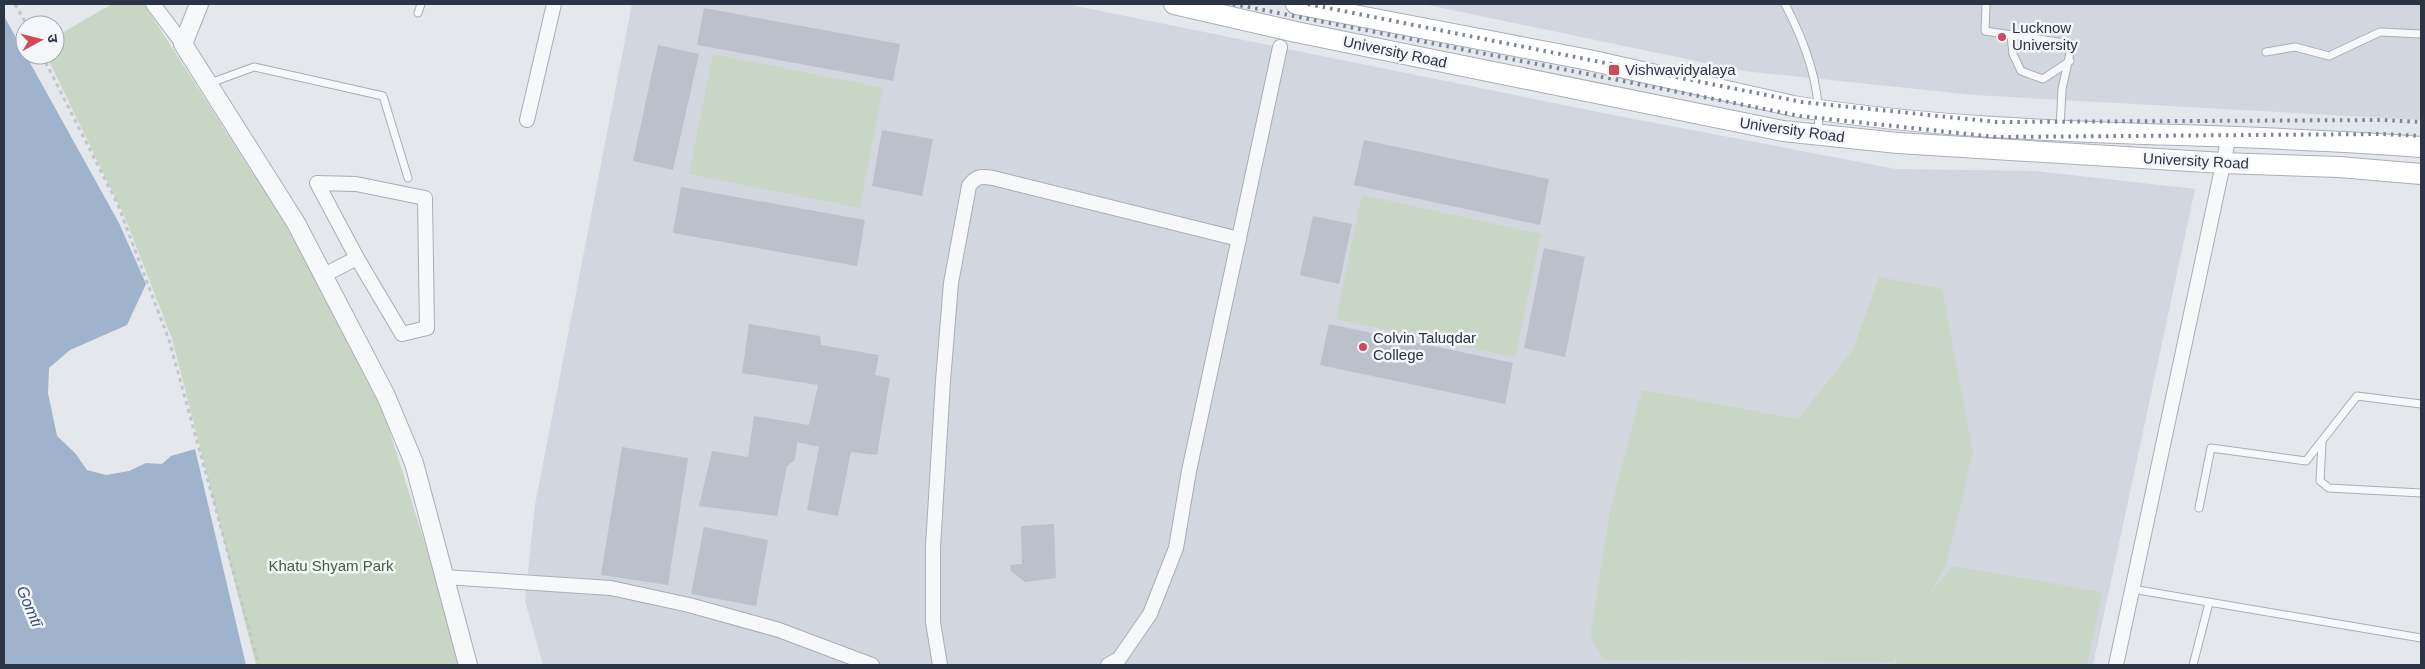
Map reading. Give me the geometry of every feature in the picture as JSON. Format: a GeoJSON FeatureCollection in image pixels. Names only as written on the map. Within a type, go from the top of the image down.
{"type":"FeatureCollection","features":[{"type":"Feature","properties":{"kind":"main road","name":"University Road"},"geometry":{"type":"LineString","coordinates":[[1174,4],[1281,38],[1783,131],[1898,143],[2223,163],[2339,167],[2421,174]]}},
{"type":"Feature","properties":{"kind":"main road","name":"University Road"},"geometry":{"type":"LineString","coordinates":[[1296,4],[1589,60],[1820,111],[1938,125],[2228,136],[2421,146]]}},
{"type":"Feature","properties":{"kind":"street"},"geometry":{"type":"LineString","coordinates":[[153,4],[184,44],[207,84],[296,223],[386,396],[414,463],[468,665]]}},
{"type":"Feature","properties":{"kind":"street"},"geometry":{"type":"LineString","coordinates":[[184,44],[199,4]]}},
{"type":"Feature","properties":{"kind":"street"},"geometry":{"type":"LineString","coordinates":[[527,120],[554,4]]}},
{"type":"Feature","properties":{"kind":"street"},"geometry":{"type":"LineString","coordinates":[[1108,665],[1118,659],[1150,614],[1176,548],[1189,471],[1281,38]]}},
{"type":"Feature","properties":{"kind":"street"},"geometry":{"type":"LineString","coordinates":[[2116,665],[2228,136]]}},
{"type":"Feature","properties":{"kind":"street"},"geometry":{"type":"LineString","coordinates":[[940,665],[933,622],[933,547],[951,283],[968,186],[974,178],[982,176],[993,178],[1238,238]]}},
{"type":"Feature","properties":{"kind":"street"},"geometry":{"type":"LineString","coordinates":[[317,183],[356,184],[425,198],[427,328],[402,334],[357,258],[317,183]]}},
{"type":"Feature","properties":{"kind":"street"},"geometry":{"type":"LineString","coordinates":[[324,275],[357,258]]}},
{"type":"Feature","properties":{"kind":"street"},"geometry":{"type":"LineString","coordinates":[[444,577],[612,588],[689,605],[779,630],[872,665]]}},
{"type":"Feature","properties":{"kind":"lane"},"geometry":{"type":"LineString","coordinates":[[418,13],[421,4]]}},
{"type":"Feature","properties":{"kind":"lane"},"geometry":{"type":"LineString","coordinates":[[1785,4],[1801,35],[1820,111],[1817,135]]}},
{"type":"Feature","properties":{"kind":"lane"},"geometry":{"type":"LineString","coordinates":[[1986,4],[1985,31],[2072,44],[2070,62],[2062,89],[2060,129]]}},
{"type":"Feature","properties":{"kind":"lane"},"geometry":{"type":"LineString","coordinates":[[2266,52],[2296,47],[2329,56],[2380,32],[2421,34]]}},
{"type":"Feature","properties":{"kind":"lane"},"geometry":{"type":"LineString","coordinates":[[2011,35],[2013,54],[2021,71],[2043,79],[2070,62]]}},
{"type":"Feature","properties":{"kind":"lane"},"geometry":{"type":"LineString","coordinates":[[207,84],[254,67],[383,96],[408,178]]}},
{"type":"Feature","properties":{"kind":"lane"},"geometry":{"type":"LineString","coordinates":[[2199,508],[2211,448],[2306,461],[2357,396],[2421,404]]}},
{"type":"Feature","properties":{"kind":"lane"},"geometry":{"type":"LineString","coordinates":[[2322,442],[2320,481],[2329,488],[2421,493]]}},
{"type":"Feature","properties":{"kind":"lane"},"geometry":{"type":"LineString","coordinates":[[2132,589],[2421,638]]}},
{"type":"Feature","properties":{"kind":"lane"},"geometry":{"type":"LineString","coordinates":[[2193,665],[2209,603]]}},
{"type":"Feature","properties":{"kind":"path"},"geometry":{"type":"LineString","coordinates":[[15,4],[21,15]]}},
{"type":"Feature","properties":{"kind":"path"},"geometry":{"type":"LineString","coordinates":[[47,65],[118,205],[168,340],[259,665]]}},
{"type":"Feature","properties":{"kind":"shaded area","name":"Colvin Taluqdar College"},"geometry":{"type":"Polygon","coordinates":[[[632,4],[1066,4],[1608,114],[1896,169],[2035,171],[2195,189],[2093,665],[543,665],[525,601],[535,505],[632,4]]]}},
{"type":"Feature","properties":{"kind":"shaded area","name":"Lucknow University"},"geometry":{"type":"Polygon","coordinates":[[[1423,4],[2421,4],[2421,120],[1974,95],[1744,71],[1423,4]]]}},
{"type":"Feature","properties":{"kind":"green space","name":"Khatu Shyam Park"},"geometry":{"type":"Polygon","coordinates":[[[112,4],[144,4],[275,208],[330,299],[379,397],[463,665],[256,665],[172,339],[126,220],[51,65],[65,65],[65,31],[112,4]]]}},
{"type":"Feature","properties":{"kind":"green space"},"geometry":{"type":"Polygon","coordinates":[[[713,54],[883,88],[860,208],[689,174],[713,54]]]}},
{"type":"Feature","properties":{"kind":"green space"},"geometry":{"type":"Polygon","coordinates":[[[1362,195],[1541,234],[1515,358],[1336,319],[1362,195]]]}},
{"type":"Feature","properties":{"kind":"green space"},"geometry":{"type":"Polygon","coordinates":[[[1879,277],[1942,289],[1973,453],[1946,565],[1929,596],[1952,566],[2102,592],[2087,665],[1896,665],[1897,656],[1893,662],[1604,660],[1590,637],[1610,512],[1642,390],[1798,419],[1853,350],[1879,277]]]}},
{"type":"Feature","properties":{"kind":"water","name":"Gomtī"},"geometry":{"type":"Polygon","coordinates":[[[4,16],[15,36],[15,65],[31,65],[119,223],[146,284],[127,325],[70,350],[49,368],[48,393],[57,436],[75,453],[87,470],[106,475],[129,471],[146,463],[162,464],[171,456],[195,449],[246,665],[4,665],[4,16]]]}},
{"type":"Feature","properties":{"kind":"building"},"geometry":{"type":"Polygon","coordinates":[[[704,8],[900,44],[893,81],[697,45],[704,8]]]}},
{"type":"Feature","properties":{"kind":"building"},"geometry":{"type":"Polygon","coordinates":[[[658,45],[699,54],[673,170],[633,161],[658,45]]]}},
{"type":"Feature","properties":{"kind":"building"},"geometry":{"type":"Polygon","coordinates":[[[882,130],[933,139],[922,196],[872,186],[882,130]]]}},
{"type":"Feature","properties":{"kind":"building"},"geometry":{"type":"Polygon","coordinates":[[[1364,140],[1549,179],[1540,225],[1354,185],[1364,140]]]}},
{"type":"Feature","properties":{"kind":"building"},"geometry":{"type":"Polygon","coordinates":[[[681,187],[865,220],[857,266],[673,233],[681,187]]]}},
{"type":"Feature","properties":{"kind":"building"},"geometry":{"type":"Polygon","coordinates":[[[1313,216],[1352,224],[1339,284],[1300,275],[1313,216]]]}},
{"type":"Feature","properties":{"kind":"building"},"geometry":{"type":"Polygon","coordinates":[[[1544,248],[1585,257],[1565,357],[1524,348],[1544,248]]]}},
{"type":"Feature","properties":{"kind":"building"},"geometry":{"type":"Polygon","coordinates":[[[749,324],[820,336],[821,345],[879,355],[875,375],[890,378],[877,455],[851,452],[838,516],[807,510],[819,447],[797,442],[795,460],[787,466],[777,516],[699,506],[712,451],[748,457],[754,416],[809,425],[818,385],[742,373],[749,324]]]}},
{"type":"Feature","properties":{"kind":"building"},"geometry":{"type":"Polygon","coordinates":[[[1329,324],[1513,363],[1505,404],[1320,365],[1329,324]]]}},
{"type":"Feature","properties":{"kind":"building"},"geometry":{"type":"Polygon","coordinates":[[[622,447],[688,458],[668,585],[601,575],[622,447]]]}},
{"type":"Feature","properties":{"kind":"building"},"geometry":{"type":"Polygon","coordinates":[[[1054,524],[1056,578],[1025,582],[1011,571],[1010,565],[1022,564],[1021,526],[1054,524]]]}},
{"type":"Feature","properties":{"kind":"building"},"geometry":{"type":"Polygon","coordinates":[[[704,527],[768,540],[756,606],[691,594],[704,527]]]}},
{"type":"Feature","properties":{"kind":"railway"},"geometry":{"type":"LineString","coordinates":[[1233,4],[1800,116],[1996,137],[2383,134],[2421,136]]}},
{"type":"Feature","properties":{"kind":"railway"},"geometry":{"type":"LineString","coordinates":[[1308,4],[1802,102],[1997,122],[2383,120],[2421,122]]}},
{"type":"Feature","properties":{"kind":"place","name":"Lucknow University"},"geometry":{"type":"Point","coordinates":[2002,37]}},
{"type":"Feature","properties":{"kind":"place","name":"Vishwavidyalaya"},"geometry":{"type":"Point","coordinates":[1614,70]}},
{"type":"Feature","properties":{"kind":"place","name":"Colvin Taluqdar College"},"geometry":{"type":"Point","coordinates":[1363,347]}}]}
